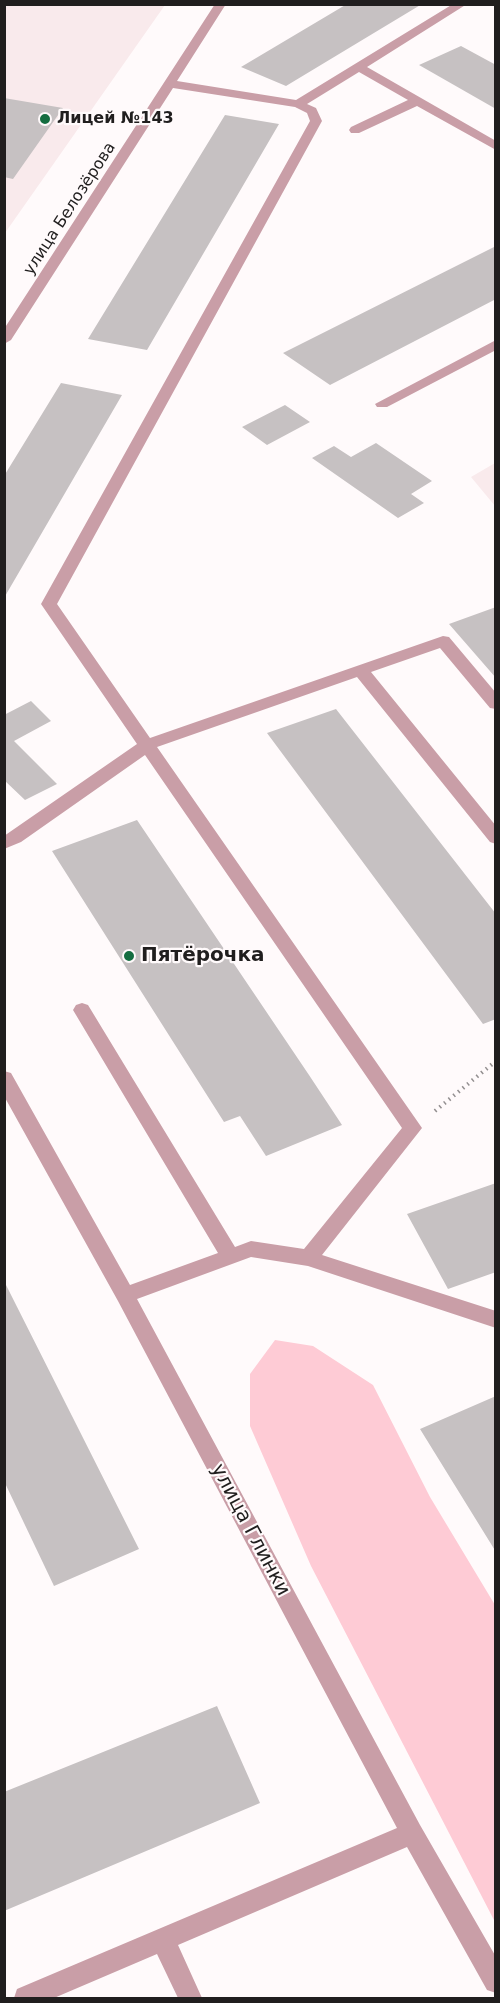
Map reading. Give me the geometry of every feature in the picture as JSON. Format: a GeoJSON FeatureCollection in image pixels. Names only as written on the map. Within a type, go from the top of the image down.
{"type":"FeatureCollection","features":[{"type":"Feature","properties":{"kind":"street","name":"улица Белозёрова"},"geometry":{"type":"LineString","coordinates":[[4,340],[171,84],[207,22],[221,4]]}},
{"type":"Feature","properties":{"kind":"street"},"geometry":{"type":"LineString","coordinates":[[298,104],[462,4]]}},
{"type":"Feature","properties":{"kind":"street"},"geometry":{"type":"LineString","coordinates":[[359,67],[495,146]]}},
{"type":"Feature","properties":{"kind":"street"},"geometry":{"type":"LineString","coordinates":[[171,84],[298,104],[312,111],[316,121],[49,604],[413,1128],[308,1258]]}},
{"type":"Feature","properties":{"kind":"street"},"geometry":{"type":"LineString","coordinates":[[355,130],[417,100]]}},
{"type":"Feature","properties":{"kind":"street"},"geometry":{"type":"LineString","coordinates":[[382,404],[495,344]]}},
{"type":"Feature","properties":{"kind":"street"},"geometry":{"type":"LineString","coordinates":[[8,836],[147,745],[443,641],[495,704]]}},
{"type":"Feature","properties":{"kind":"street"},"geometry":{"type":"LineString","coordinates":[[360,670],[495,838]]}},
{"type":"Feature","properties":{"kind":"street"},"geometry":{"type":"LineString","coordinates":[[82,1010],[230,1256]]}},
{"type":"Feature","properties":{"kind":"street","name":"улица Глинки"},"geometry":{"type":"LineString","coordinates":[[4,1078],[125,1295],[412,1833],[495,1982]]}},
{"type":"Feature","properties":{"kind":"street"},"geometry":{"type":"LineString","coordinates":[[125,1295],[250,1249],[308,1258],[495,1320]]}},
{"type":"Feature","properties":{"kind":"street"},"geometry":{"type":"LineString","coordinates":[[26,1998],[412,1833]]}},
{"type":"Feature","properties":{"kind":"street"},"geometry":{"type":"LineString","coordinates":[[163,1939],[190,1998]]}},
{"type":"Feature","properties":{"kind":"path"},"geometry":{"type":"LineString","coordinates":[[413,1128],[495,1061]]}},
{"type":"Feature","properties":{"kind":"shaded area","name":"Лицей №143"},"geometry":{"type":"Polygon","coordinates":[[[5,5],[165,5],[5,233],[5,5]]]}},
{"type":"Feature","properties":{"kind":"shaded area"},"geometry":{"type":"Polygon","coordinates":[[[495,463],[495,506],[471,477],[495,463]]]}},
{"type":"Feature","properties":{"kind":"shaded area"},"geometry":{"type":"Polygon","coordinates":[[[275,1340],[313,1346],[373,1385],[430,1497],[495,1605],[495,1922],[311,1566],[250,1426],[250,1374],[275,1340]]]}},
{"type":"Feature","properties":{"kind":"building"},"geometry":{"type":"Polygon","coordinates":[[[347,4],[422,4],[286,86],[241,67],[347,4]]]}},
{"type":"Feature","properties":{"kind":"building"},"geometry":{"type":"Polygon","coordinates":[[[461,46],[496,65],[496,109],[419,65],[461,46]]]}},
{"type":"Feature","properties":{"kind":"building"},"geometry":{"type":"Polygon","coordinates":[[[4,98],[63,108],[13,179],[4,177],[4,98]]]}},
{"type":"Feature","properties":{"kind":"building"},"geometry":{"type":"Polygon","coordinates":[[[225,115],[279,124],[147,350],[88,339],[225,115]]]}},
{"type":"Feature","properties":{"kind":"building"},"geometry":{"type":"Polygon","coordinates":[[[496,246],[496,299],[330,385],[283,353],[496,246]]]}},
{"type":"Feature","properties":{"kind":"building"},"geometry":{"type":"Polygon","coordinates":[[[61,383],[122,395],[4,598],[4,476],[61,383]]]}},
{"type":"Feature","properties":{"kind":"building"},"geometry":{"type":"Polygon","coordinates":[[[285,405],[310,422],[267,445],[242,427],[285,405]]]}},
{"type":"Feature","properties":{"kind":"building"},"geometry":{"type":"Polygon","coordinates":[[[376,443],[432,481],[411,494],[424,503],[398,518],[312,458],[334,446],[351,457],[376,443]]]}},
{"type":"Feature","properties":{"kind":"building"},"geometry":{"type":"Polygon","coordinates":[[[496,607],[496,678],[449,624],[496,607]]]}},
{"type":"Feature","properties":{"kind":"building"},"geometry":{"type":"Polygon","coordinates":[[[31,701],[51,721],[14,741],[57,784],[25,800],[4,780],[4,715],[31,701]]]}},
{"type":"Feature","properties":{"kind":"building"},"geometry":{"type":"Polygon","coordinates":[[[336,709],[496,914],[496,1019],[483,1024],[267,733],[336,709]]]}},
{"type":"Feature","properties":{"kind":"building"},"geometry":{"type":"Polygon","coordinates":[[[137,820],[342,1125],[266,1156],[240,1116],[224,1122],[52,851],[137,820]]]}},
{"type":"Feature","properties":{"kind":"building"},"geometry":{"type":"Polygon","coordinates":[[[496,1183],[496,1272],[448,1289],[407,1214],[496,1183]]]}},
{"type":"Feature","properties":{"kind":"building"},"geometry":{"type":"Polygon","coordinates":[[[4,1281],[139,1549],[54,1586],[4,1481],[4,1281]]]}},
{"type":"Feature","properties":{"kind":"building"},"geometry":{"type":"Polygon","coordinates":[[[496,1396],[496,1552],[420,1429],[496,1396]]]}},
{"type":"Feature","properties":{"kind":"building"},"geometry":{"type":"Polygon","coordinates":[[[217,1706],[260,1803],[4,1911],[4,1792],[217,1706]]]}},
{"type":"Feature","properties":{"kind":"place","name":"Лицей №143"},"geometry":{"type":"Point","coordinates":[45,119]}},
{"type":"Feature","properties":{"kind":"place","name":"Пятёрочка"},"geometry":{"type":"Point","coordinates":[129,956]}}]}
